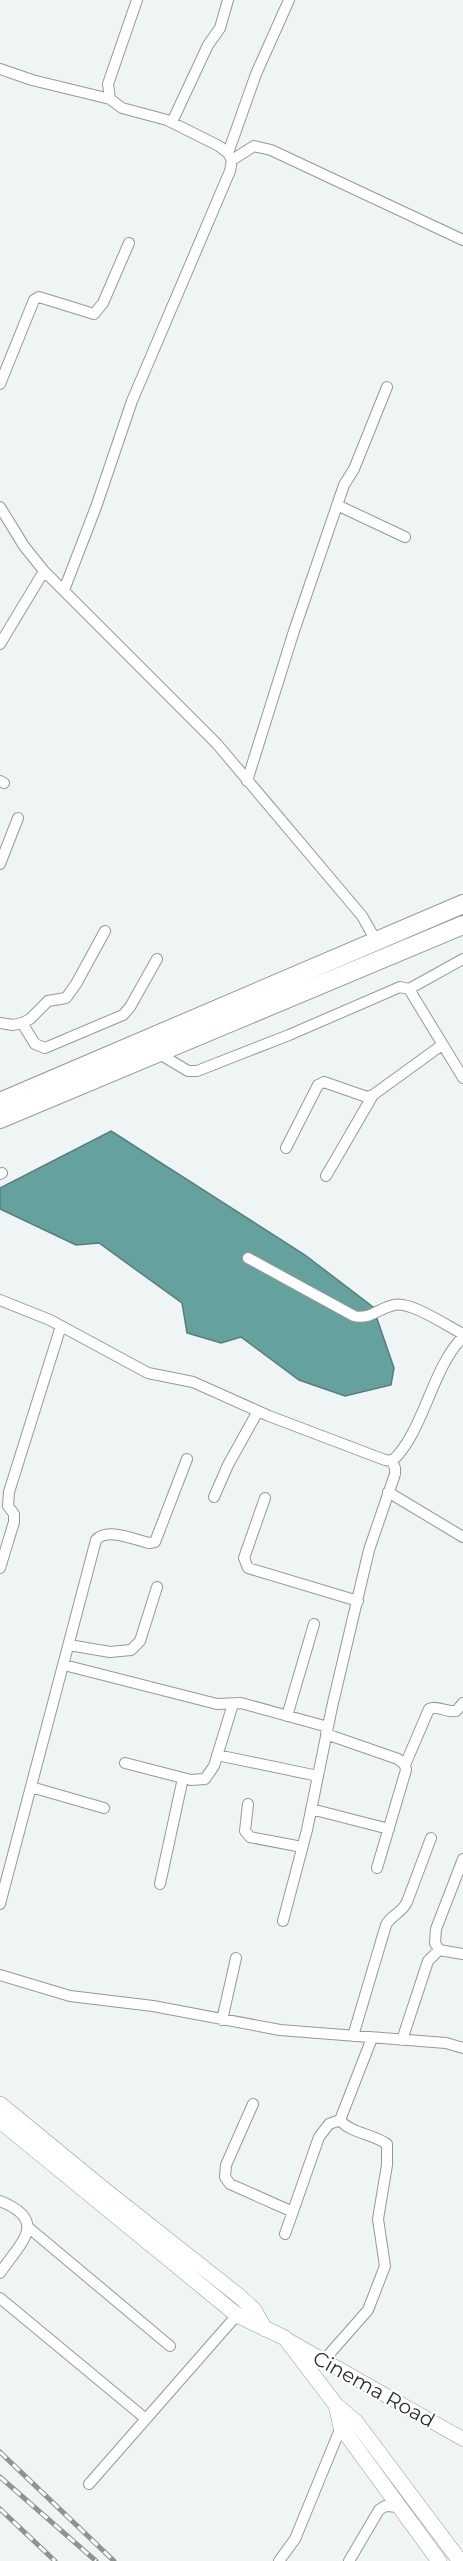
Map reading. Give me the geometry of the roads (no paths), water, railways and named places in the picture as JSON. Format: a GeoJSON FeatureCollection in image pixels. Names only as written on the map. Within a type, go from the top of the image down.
{"type":"FeatureCollection","features":[{"type":"Feature","properties":{"kind":"highway"},"geometry":{"type":"LineString","coordinates":[[0,1102],[375,939],[463,904]]}},
{"type":"Feature","properties":{"kind":"highway"},"geometry":{"type":"LineString","coordinates":[[0,1119],[463,925]]}},
{"type":"Feature","properties":{"kind":"main road"},"geometry":{"type":"LineString","coordinates":[[0,2104],[239,2296],[254,2310],[265,2329]]}},
{"type":"Feature","properties":{"kind":"main road"},"geometry":{"type":"LineString","coordinates":[[0,2121],[237,2315],[285,2338],[336,2405],[356,2422],[460,2561]]}},
{"type":"Feature","properties":{"kind":"main road"},"geometry":{"type":"LineString","coordinates":[[336,2405],[341,2427],[439,2561]]}},
{"type":"Feature","properties":{"kind":"street"},"geometry":{"type":"LineString","coordinates":[[110,99],[108,84],[137,0]]}},
{"type":"Feature","properties":{"kind":"street"},"geometry":{"type":"LineString","coordinates":[[172,122],[208,45],[220,28],[228,0]]}},
{"type":"Feature","properties":{"kind":"street"},"geometry":{"type":"LineString","coordinates":[[64,590],[96,507],[132,401],[230,171],[230,156],[256,74],[289,0]]}},
{"type":"Feature","properties":{"kind":"street"},"geometry":{"type":"LineString","coordinates":[[0,69],[32,80],[110,99],[122,108],[172,122],[230,156]]}},
{"type":"Feature","properties":{"kind":"street"},"geometry":{"type":"LineString","coordinates":[[230,156],[255,146],[271,150],[463,240]]}},
{"type":"Feature","properties":{"kind":"street"},"geometry":{"type":"LineString","coordinates":[[0,384],[34,300],[39,297],[94,314],[103,303],[129,243]]}},
{"type":"Feature","properties":{"kind":"street"},"geometry":{"type":"LineString","coordinates":[[247,781],[294,631],[337,506],[387,387]]}},
{"type":"Feature","properties":{"kind":"street"},"geometry":{"type":"LineString","coordinates":[[337,506],[405,537]]}},
{"type":"Feature","properties":{"kind":"street"},"geometry":{"type":"LineString","coordinates":[[0,507],[24,546],[44,571],[217,744],[362,916],[375,939]]}},
{"type":"Feature","properties":{"kind":"street"},"geometry":{"type":"LineString","coordinates":[[0,644],[44,571]]}},
{"type":"Feature","properties":{"kind":"street"},"geometry":{"type":"LineString","coordinates":[[0,864],[18,818]]}},
{"type":"Feature","properties":{"kind":"street"},"geometry":{"type":"LineString","coordinates":[[0,1023],[14,1025],[22,1023],[30,1019],[48,1001],[60,1000],[70,994],[105,931]]}},
{"type":"Feature","properties":{"kind":"street"},"geometry":{"type":"LineString","coordinates":[[22,1023],[35,1044],[45,1048],[123,1015],[130,1007],[157,959]]}},
{"type":"Feature","properties":{"kind":"street"},"geometry":{"type":"LineString","coordinates":[[158,1053],[188,1071],[197,1071],[279,1040],[390,990],[400,987],[409,989],[463,959]]}},
{"type":"Feature","properties":{"kind":"street"},"geometry":{"type":"LineString","coordinates":[[409,989],[463,1077]]}},
{"type":"Feature","properties":{"kind":"street"},"geometry":{"type":"LineString","coordinates":[[326,1176],[373,1095],[442,1045]]}},
{"type":"Feature","properties":{"kind":"street"},"geometry":{"type":"LineString","coordinates":[[286,1148],[318,1085],[324,1082],[367,1096],[373,1095]]}},
{"type":"Feature","properties":{"kind":"street"},"geometry":{"type":"LineString","coordinates":[[248,1258],[354,1316],[370,1316],[385,1308],[403,1304],[463,1336],[447,1359],[414,1428],[392,1461]]}},
{"type":"Feature","properties":{"kind":"street"},"geometry":{"type":"LineString","coordinates":[[0,1300],[61,1326],[148,1373],[194,1382],[258,1411],[372,1456],[392,1461]]}},
{"type":"Feature","properties":{"kind":"street"},"geometry":{"type":"LineString","coordinates":[[0,1568],[14,1522],[14,1514],[8,1506],[9,1492],[61,1326]]}},
{"type":"Feature","properties":{"kind":"street"},"geometry":{"type":"LineString","coordinates":[[214,1497],[228,1465],[258,1411]]}},
{"type":"Feature","properties":{"kind":"street"},"geometry":{"type":"LineString","coordinates":[[0,1904],[5,1862],[32,1786],[96,1540],[107,1534],[148,1543],[155,1542],[187,1460]]}},
{"type":"Feature","properties":{"kind":"street"},"geometry":{"type":"LineString","coordinates":[[283,1921],[311,1809],[373,1534],[395,1474],[392,1461]]}},
{"type":"Feature","properties":{"kind":"street"},"geometry":{"type":"LineString","coordinates":[[388,1492],[463,1537]]}},
{"type":"Feature","properties":{"kind":"street"},"geometry":{"type":"LineString","coordinates":[[265,1498],[244,1558],[248,1568],[358,1601]]}},
{"type":"Feature","properties":{"kind":"street"},"geometry":{"type":"LineString","coordinates":[[69,1645],[110,1652],[131,1650],[140,1641],[157,1587]]}},
{"type":"Feature","properties":{"kind":"street"},"geometry":{"type":"LineString","coordinates":[[288,1716],[314,1624]]}},
{"type":"Feature","properties":{"kind":"street"},"geometry":{"type":"LineString","coordinates":[[64,1665],[217,1704],[241,1703],[288,1716],[398,1759],[405,1765]]}},
{"type":"Feature","properties":{"kind":"street"},"geometry":{"type":"LineString","coordinates":[[377,1868],[406,1770],[405,1765],[429,1709],[434,1707],[451,1712],[456,1711],[463,1703]]}},
{"type":"Feature","properties":{"kind":"street"},"geometry":{"type":"LineString","coordinates":[[125,1763],[183,1778],[200,1781],[205,1779],[214,1766],[233,1704]]}},
{"type":"Feature","properties":{"kind":"street"},"geometry":{"type":"LineString","coordinates":[[217,1755],[318,1776]]}},
{"type":"Feature","properties":{"kind":"street"},"geometry":{"type":"LineString","coordinates":[[160,1884],[183,1778]]}},
{"type":"Feature","properties":{"kind":"street"},"geometry":{"type":"LineString","coordinates":[[32,1786],[104,1808]]}},
{"type":"Feature","properties":{"kind":"street"},"geometry":{"type":"LineString","coordinates":[[248,1803],[246,1831],[250,1837],[302,1847]]}},
{"type":"Feature","properties":{"kind":"street"},"geometry":{"type":"LineString","coordinates":[[311,1809],[389,1829]]}},
{"type":"Feature","properties":{"kind":"street"},"geometry":{"type":"LineString","coordinates":[[353,2036],[386,1925],[388,1920],[404,1908],[431,1838]]}},
{"type":"Feature","properties":{"kind":"street"},"geometry":{"type":"LineString","coordinates":[[439,1950],[435,1943],[436,1929],[463,1859]]}},
{"type":"Feature","properties":{"kind":"street"},"geometry":{"type":"LineString","coordinates":[[439,1950],[463,1954]]}},
{"type":"Feature","properties":{"kind":"street"},"geometry":{"type":"LineString","coordinates":[[402,2040],[428,1961],[439,1950]]}},
{"type":"Feature","properties":{"kind":"street"},"geometry":{"type":"LineString","coordinates":[[222,2020],[236,1958]]}},
{"type":"Feature","properties":{"kind":"street"},"geometry":{"type":"LineString","coordinates":[[0,1975],[70,1996],[153,2006],[280,2030],[446,2043],[463,2048]]}},
{"type":"Feature","properties":{"kind":"street"},"geometry":{"type":"LineString","coordinates":[[285,2234],[319,2137],[329,2124],[340,2120],[372,2038]]}},
{"type":"Feature","properties":{"kind":"street"},"geometry":{"type":"LineString","coordinates":[[253,2103],[226,2165],[225,2177],[230,2184],[293,2212]]}},
{"type":"Feature","properties":{"kind":"street"},"geometry":{"type":"LineString","coordinates":[[324,2360],[368,2310],[385,2266],[378,2219],[387,2165],[387,2144],[381,2139],[350,2128],[340,2120]]}},
{"type":"Feature","properties":{"kind":"street"},"geometry":{"type":"LineString","coordinates":[[0,2201],[15,2207],[24,2215],[29,2228],[170,2346]]}},
{"type":"Feature","properties":{"kind":"street"},"geometry":{"type":"LineString","coordinates":[[0,2273],[26,2240],[29,2228]]}},
{"type":"Feature","properties":{"kind":"street"},"geometry":{"type":"LineString","coordinates":[[0,2298],[146,2419]]}},
{"type":"Feature","properties":{"kind":"street"},"geometry":{"type":"LineString","coordinates":[[89,2484],[237,2315]]}},
{"type":"Feature","properties":{"kind":"street","name":"Cinema Road"},"geometry":{"type":"LineString","coordinates":[[285,2338],[463,2439]]}},
{"type":"Feature","properties":{"kind":"street"},"geometry":{"type":"LineString","coordinates":[[279,2561],[295,2540],[341,2427]]}},
{"type":"Feature","properties":{"kind":"street"},"geometry":{"type":"LineString","coordinates":[[349,2561],[378,2510],[385,2506],[400,2507]]}},
{"type":"Feature","properties":{"kind":"water"},"geometry":{"type":"Polygon","coordinates":[[[111,1131],[305,1255],[373,1307],[394,1368],[391,1385],[345,1396],[299,1380],[241,1337],[221,1343],[187,1333],[182,1303],[99,1243],[76,1245],[0,1209],[0,1188],[111,1131]]]}},
{"type":"Feature","properties":{"kind":"railway"},"geometry":{"type":"LineString","coordinates":[[0,2452],[114,2561]]}},
{"type":"Feature","properties":{"kind":"railway"},"geometry":{"type":"LineString","coordinates":[[0,2477],[96,2561]]}},
{"type":"Feature","properties":{"kind":"railway"},"geometry":{"type":"LineString","coordinates":[[0,2509],[55,2561]]}}]}
